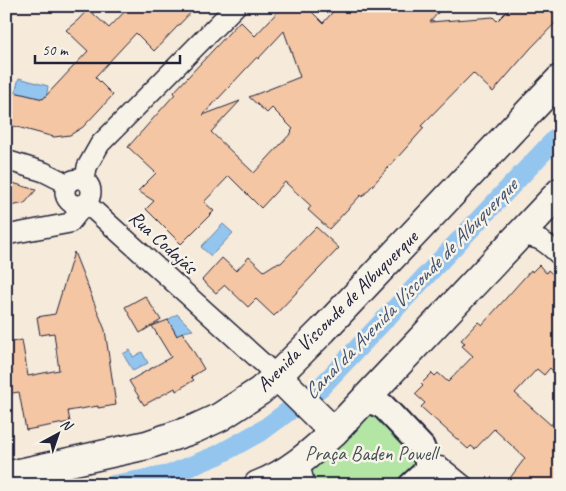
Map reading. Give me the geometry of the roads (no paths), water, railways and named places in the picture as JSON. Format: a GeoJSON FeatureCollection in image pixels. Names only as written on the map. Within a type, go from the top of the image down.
{"type":"FeatureCollection","features":[{"type":"Feature","properties":{"kind":"main road","name":"Avenida Visconde de Albuquerque"},"geometry":{"type":"LineString","coordinates":[[6,476],[147,445],[194,429],[226,413],[260,391],[323,330],[560,79]]}},
{"type":"Feature","properties":{"kind":"main road"},"geometry":{"type":"LineString","coordinates":[[270,484],[282,473],[305,472],[334,432],[560,192]]}},
{"type":"Feature","properties":{"kind":"main road"},"geometry":{"type":"LineString","coordinates":[[277,376],[334,432]]}},
{"type":"Feature","properties":{"kind":"street"},"geometry":{"type":"LineString","coordinates":[[86,203],[74,204],[67,199],[65,191],[77,182],[100,144],[236,6]]}},
{"type":"Feature","properties":{"kind":"street"},"geometry":{"type":"LineString","coordinates":[[6,160],[77,182]]}},
{"type":"Feature","properties":{"kind":"street"},"geometry":{"type":"LineString","coordinates":[[6,235],[70,223],[86,203]]}},
{"type":"Feature","properties":{"kind":"street","name":"Rua Codajás"},"geometry":{"type":"LineString","coordinates":[[86,203],[277,376]]}},
{"type":"Feature","properties":{"kind":"street"},"geometry":{"type":"LineString","coordinates":[[520,236],[533,237],[546,243],[560,256]]}},
{"type":"Feature","properties":{"kind":"street"},"geometry":{"type":"LineString","coordinates":[[362,402],[370,401],[383,406],[422,447],[428,461],[419,476]]}},
{"type":"Feature","properties":{"kind":"street"},"geometry":{"type":"LineString","coordinates":[[419,476],[436,465],[463,485]]}},
{"type":"Feature","properties":{"kind":"water"},"geometry":{"type":"Polygon","coordinates":[[[19,78],[48,86],[46,100],[15,93],[19,78]]]}},
{"type":"Feature","properties":{"kind":"water"},"geometry":{"type":"Polygon","coordinates":[[[223,224],[233,233],[211,256],[201,247],[223,224]]]}},
{"type":"Feature","properties":{"kind":"water"},"geometry":{"type":"Polygon","coordinates":[[[177,314],[193,330],[183,332],[177,336],[168,320],[177,314]]]}},
{"type":"Feature","properties":{"kind":"water"},"geometry":{"type":"Polygon","coordinates":[[[130,350],[133,357],[142,352],[148,363],[133,371],[123,354],[130,350]]]}},
{"type":"Feature","properties":{"kind":"waterway","name":"Canal da Avenida Visconde de Albuquerque"},"geometry":{"type":"LineString","coordinates":[[113,485],[169,475],[218,455],[263,430],[321,387],[560,134]]}},
{"type":"Feature","properties":{"kind":"park label","name":"Praça Baden Powell"},"geometry":{"type":"Point","coordinates":[371,453]}}]}
